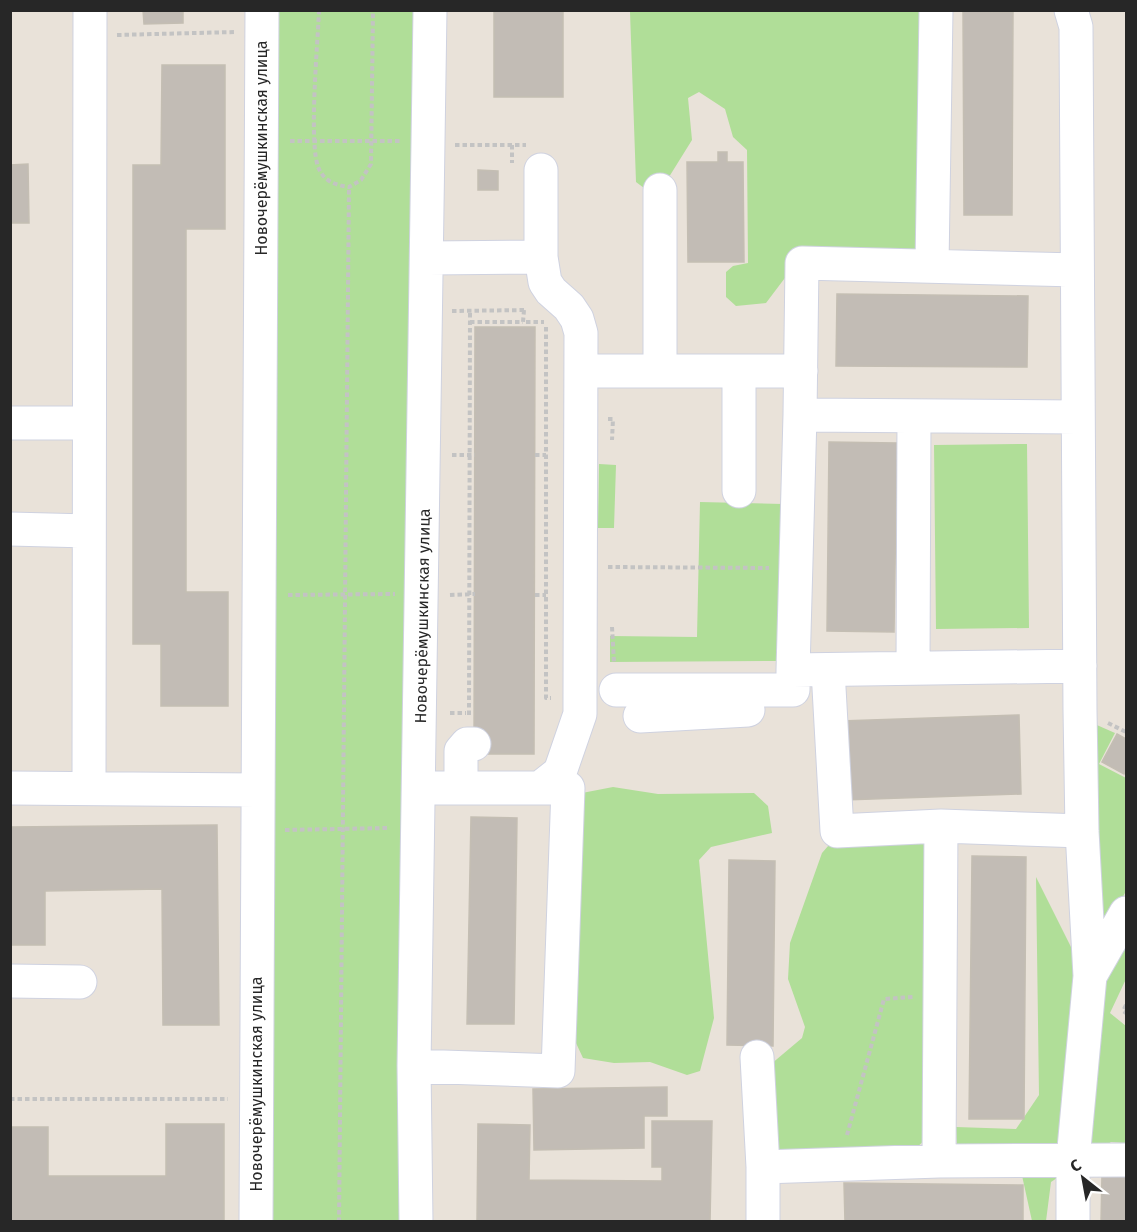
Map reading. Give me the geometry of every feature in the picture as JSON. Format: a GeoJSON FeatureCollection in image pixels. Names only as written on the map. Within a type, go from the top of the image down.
{"type":"FeatureCollection","features":[{"type":"Feature","properties":{"kind":"street","name":"Новочерёмушкинская улица"},"geometry":{"type":"LineString","coordinates":[[256,1221],[256,790],[262,10]]}},
{"type":"Feature","properties":{"kind":"street","name":"Новочерёмушкинская улица"},"geometry":{"type":"LineString","coordinates":[[416,1221],[414,1066],[428,258],[441,143],[430,10]]}},
{"type":"Feature","properties":{"kind":"street"},"geometry":{"type":"LineString","coordinates":[[932,266],[936,10]]}},
{"type":"Feature","properties":{"kind":"street"},"geometry":{"type":"LineString","coordinates":[[1071,10],[1076,27],[1077,417],[1082,831],[1090,976],[1073,1159],[1073,1221]]}},
{"type":"Feature","properties":{"kind":"street"},"geometry":{"type":"LineString","coordinates":[[89,788],[90,23]]}},
{"type":"Feature","properties":{"kind":"street"},"geometry":{"type":"LineString","coordinates":[[538,158],[541,258],[545,282],[551,291],[569,306],[577,318],[581,333],[580,714],[560,771],[540,788]]}},
{"type":"Feature","properties":{"kind":"street"},"geometry":{"type":"LineString","coordinates":[[660,190],[660,371]]}},
{"type":"Feature","properties":{"kind":"street"},"geometry":{"type":"LineString","coordinates":[[428,258],[541,258]]}},
{"type":"Feature","properties":{"kind":"street"},"geometry":{"type":"LineString","coordinates":[[616,690],[793,690],[802,263],[1077,270]]}},
{"type":"Feature","properties":{"kind":"street"},"geometry":{"type":"LineString","coordinates":[[581,371],[801,371]]}},
{"type":"Feature","properties":{"kind":"street"},"geometry":{"type":"LineString","coordinates":[[739,371],[739,491]]}},
{"type":"Feature","properties":{"kind":"street"},"geometry":{"type":"LineString","coordinates":[[800,415],[1077,417]]}},
{"type":"Feature","properties":{"kind":"street"},"geometry":{"type":"LineString","coordinates":[[913,668],[914,416]]}},
{"type":"Feature","properties":{"kind":"street"},"geometry":{"type":"LineString","coordinates":[[10,423],[89,423]]}},
{"type":"Feature","properties":{"kind":"street"},"geometry":{"type":"LineString","coordinates":[[10,529],[89,531]]}},
{"type":"Feature","properties":{"kind":"street"},"geometry":{"type":"LineString","coordinates":[[793,670],[1080,666]]}},
{"type":"Feature","properties":{"kind":"street"},"geometry":{"type":"LineString","coordinates":[[828,669],[837,831],[941,826],[1082,831]]}},
{"type":"Feature","properties":{"kind":"street"},"geometry":{"type":"LineString","coordinates":[[640,716],[830,706]]}},
{"type":"Feature","properties":{"kind":"street"},"geometry":{"type":"LineString","coordinates":[[461,788],[461,751],[471,734]]}},
{"type":"Feature","properties":{"kind":"street"},"geometry":{"type":"LineString","coordinates":[[10,788],[256,790]]}},
{"type":"Feature","properties":{"kind":"street"},"geometry":{"type":"LineString","coordinates":[[414,1066],[558,1071],[568,788],[420,788]]}},
{"type":"Feature","properties":{"kind":"street"},"geometry":{"type":"LineString","coordinates":[[939,1161],[941,826]]}},
{"type":"Feature","properties":{"kind":"street"},"geometry":{"type":"LineString","coordinates":[[1090,976],[1126,913]]}},
{"type":"Feature","properties":{"kind":"street"},"geometry":{"type":"LineString","coordinates":[[10,981],[80,982]]}},
{"type":"Feature","properties":{"kind":"street"},"geometry":{"type":"LineString","coordinates":[[757,1057],[763,1167],[763,1221]]}},
{"type":"Feature","properties":{"kind":"street"},"geometry":{"type":"LineString","coordinates":[[763,1167],[939,1161],[1126,1160]]}},
{"type":"Feature","properties":{"kind":"path"},"geometry":{"type":"LineString","coordinates":[[319,10],[315,141],[318,167],[326,179],[349,187],[361,180],[371,164],[373,10]]}},
{"type":"Feature","properties":{"kind":"path"},"geometry":{"type":"LineString","coordinates":[[90,23],[236,32]]}},
{"type":"Feature","properties":{"kind":"path"},"geometry":{"type":"LineString","coordinates":[[262,141],[441,143],[538,158]]}},
{"type":"Feature","properties":{"kind":"path"},"geometry":{"type":"LineString","coordinates":[[339,1221],[349,187]]}},
{"type":"Feature","properties":{"kind":"path"},"geometry":{"type":"LineString","coordinates":[[451,311],[526,310],[523,322]]}},
{"type":"Feature","properties":{"kind":"path"},"geometry":{"type":"LineString","coordinates":[[470,311],[471,734]]}},
{"type":"Feature","properties":{"kind":"path"},"geometry":{"type":"LineString","coordinates":[[470,322],[546,322],[546,698],[580,698]]}},
{"type":"Feature","properties":{"kind":"path"},"geometry":{"type":"LineString","coordinates":[[451,455],[472,455]]}},
{"type":"Feature","properties":{"kind":"path"},"geometry":{"type":"LineString","coordinates":[[535,455],[546,455]]}},
{"type":"Feature","properties":{"kind":"path"},"geometry":{"type":"LineString","coordinates":[[596,567],[796,568]]}},
{"type":"Feature","properties":{"kind":"path"},"geometry":{"type":"LineString","coordinates":[[259,595],[472,595]]}},
{"type":"Feature","properties":{"kind":"path"},"geometry":{"type":"LineString","coordinates":[[535,595],[546,595]]}},
{"type":"Feature","properties":{"kind":"path"},"geometry":{"type":"LineString","coordinates":[[450,713],[471,734]]}},
{"type":"Feature","properties":{"kind":"path"},"geometry":{"type":"LineString","coordinates":[[257,830],[419,827]]}},
{"type":"Feature","properties":{"kind":"path"},"geometry":{"type":"LineString","coordinates":[[839,1165],[884,999],[940,995]]}},
{"type":"Feature","properties":{"kind":"path"},"geometry":{"type":"LineString","coordinates":[[1126,1005],[1123,1011],[1126,1013]]}},
{"type":"Feature","properties":{"kind":"path"},"geometry":{"type":"LineString","coordinates":[[10,1099],[234,1099]]}},
{"type":"Feature","properties":{"kind":"green space"},"geometry":{"type":"Polygon","coordinates":[[[635,10],[929,11],[917,258],[803,254],[766,303],[736,306],[726,297],[726,272],[733,266],[748,263],[747,150],[733,137],[725,109],[699,92],[688,98],[692,140],[664,185],[644,188],[636,182],[630,12],[635,10]]]}},
{"type":"Feature","properties":{"kind":"green space"},"geometry":{"type":"Polygon","coordinates":[[[274,11],[413,11],[401,1221],[269,1222],[274,11]]]}},
{"type":"Feature","properties":{"kind":"green space"},"geometry":{"type":"Polygon","coordinates":[[[1027,444],[1029,628],[936,629],[934,445],[1027,444]]]}},
{"type":"Feature","properties":{"kind":"green space"},"geometry":{"type":"Polygon","coordinates":[[[599,464],[616,465],[614,528],[598,528],[599,464]]]}},
{"type":"Feature","properties":{"kind":"green space"},"geometry":{"type":"Polygon","coordinates":[[[700,502],[783,504],[780,661],[610,662],[610,636],[697,637],[700,502]]]}},
{"type":"Feature","properties":{"kind":"green space"},"geometry":{"type":"Polygon","coordinates":[[[1090,722],[1115,733],[1099,764],[1126,778],[1126,891],[1110,921],[1103,921],[1090,722]]]}},
{"type":"Feature","properties":{"kind":"green space"},"geometry":{"type":"Polygon","coordinates":[[[613,787],[658,794],[754,793],[768,806],[772,833],[711,847],[699,860],[714,1018],[700,1071],[687,1075],[650,1062],[614,1063],[583,1058],[569,1028],[582,793],[613,787]]]}},
{"type":"Feature","properties":{"kind":"green space"},"geometry":{"type":"Polygon","coordinates":[[[930,836],[932,1133],[911,1153],[786,1158],[776,1150],[764,1070],[802,1038],[805,1027],[788,979],[790,943],[822,853],[835,838],[930,836]]]}},
{"type":"Feature","properties":{"kind":"green space"},"geometry":{"type":"Polygon","coordinates":[[[1036,877],[1080,965],[1126,901],[1126,979],[1110,1013],[1126,1026],[1126,1143],[1111,1142],[1051,1182],[1046,1221],[1032,1221],[1021,1171],[957,1146],[956,1127],[1016,1129],[1039,1095],[1036,877]]]}},
{"type":"Feature","properties":{"kind":"building"},"geometry":{"type":"Polygon","coordinates":[[[143,10],[183,10],[183,23],[144,24],[143,10]]]}},
{"type":"Feature","properties":{"kind":"building"},"geometry":{"type":"Polygon","coordinates":[[[494,10],[563,10],[563,97],[494,97],[494,10]]]}},
{"type":"Feature","properties":{"kind":"building"},"geometry":{"type":"Polygon","coordinates":[[[963,11],[1013,12],[1012,215],[964,215],[963,11]]]}},
{"type":"Feature","properties":{"kind":"building"},"geometry":{"type":"Polygon","coordinates":[[[162,65],[225,65],[225,229],[186,229],[186,592],[228,592],[228,706],[161,706],[161,644],[133,644],[133,165],[161,165],[162,65]]]}},
{"type":"Feature","properties":{"kind":"building"},"geometry":{"type":"Polygon","coordinates":[[[718,152],[727,152],[727,162],[743,162],[744,262],[688,262],[687,162],[718,162],[718,152]]]}},
{"type":"Feature","properties":{"kind":"building"},"geometry":{"type":"Polygon","coordinates":[[[28,164],[29,223],[10,223],[10,165],[28,164]]]}},
{"type":"Feature","properties":{"kind":"building"},"geometry":{"type":"Polygon","coordinates":[[[478,170],[498,171],[498,190],[478,190],[478,170]]]}},
{"type":"Feature","properties":{"kind":"building"},"geometry":{"type":"Polygon","coordinates":[[[837,294],[1028,296],[1027,367],[836,366],[837,294]]]}},
{"type":"Feature","properties":{"kind":"building"},"geometry":{"type":"Polygon","coordinates":[[[475,327],[535,327],[534,754],[474,754],[475,327]]]}},
{"type":"Feature","properties":{"kind":"building"},"geometry":{"type":"Polygon","coordinates":[[[829,442],[897,443],[894,632],[827,631],[829,442]]]}},
{"type":"Feature","properties":{"kind":"building"},"geometry":{"type":"Polygon","coordinates":[[[10,595],[11,724],[10,748],[10,595]]]}},
{"type":"Feature","properties":{"kind":"building"},"geometry":{"type":"Polygon","coordinates":[[[1019,715],[1021,794],[844,800],[841,721],[1019,715]]]}},
{"type":"Feature","properties":{"kind":"building"},"geometry":{"type":"Polygon","coordinates":[[[1117,734],[1126,739],[1124,774],[1102,762],[1117,734]]]}},
{"type":"Feature","properties":{"kind":"building"},"geometry":{"type":"Polygon","coordinates":[[[471,817],[517,818],[514,1024],[467,1024],[471,817]]]}},
{"type":"Feature","properties":{"kind":"building"},"geometry":{"type":"Polygon","coordinates":[[[217,825],[219,1025],[163,1025],[162,889],[45,891],[45,945],[10,945],[10,827],[217,825]]]}},
{"type":"Feature","properties":{"kind":"building"},"geometry":{"type":"Polygon","coordinates":[[[972,856],[1026,857],[1024,1119],[969,1119],[972,856]]]}},
{"type":"Feature","properties":{"kind":"building"},"geometry":{"type":"Polygon","coordinates":[[[729,860],[775,861],[773,1046],[727,1045],[729,860]]]}},
{"type":"Feature","properties":{"kind":"building"},"geometry":{"type":"Polygon","coordinates":[[[667,1087],[667,1116],[644,1116],[644,1148],[534,1150],[533,1089],[667,1087]]]}},
{"type":"Feature","properties":{"kind":"building"},"geometry":{"type":"Polygon","coordinates":[[[652,1121],[712,1121],[710,1222],[477,1222],[478,1124],[530,1125],[529,1180],[662,1181],[662,1167],[652,1167],[652,1121]]]}},
{"type":"Feature","properties":{"kind":"building"},"geometry":{"type":"Polygon","coordinates":[[[166,1124],[224,1124],[224,1222],[10,1222],[10,1127],[48,1127],[48,1176],[166,1176],[166,1124]]]}},
{"type":"Feature","properties":{"kind":"building"},"geometry":{"type":"Polygon","coordinates":[[[1102,1175],[1126,1176],[1126,1222],[1101,1222],[1102,1175]]]}},
{"type":"Feature","properties":{"kind":"building"},"geometry":{"type":"Polygon","coordinates":[[[844,1183],[1023,1185],[1023,1222],[845,1222],[844,1183]]]}}]}
